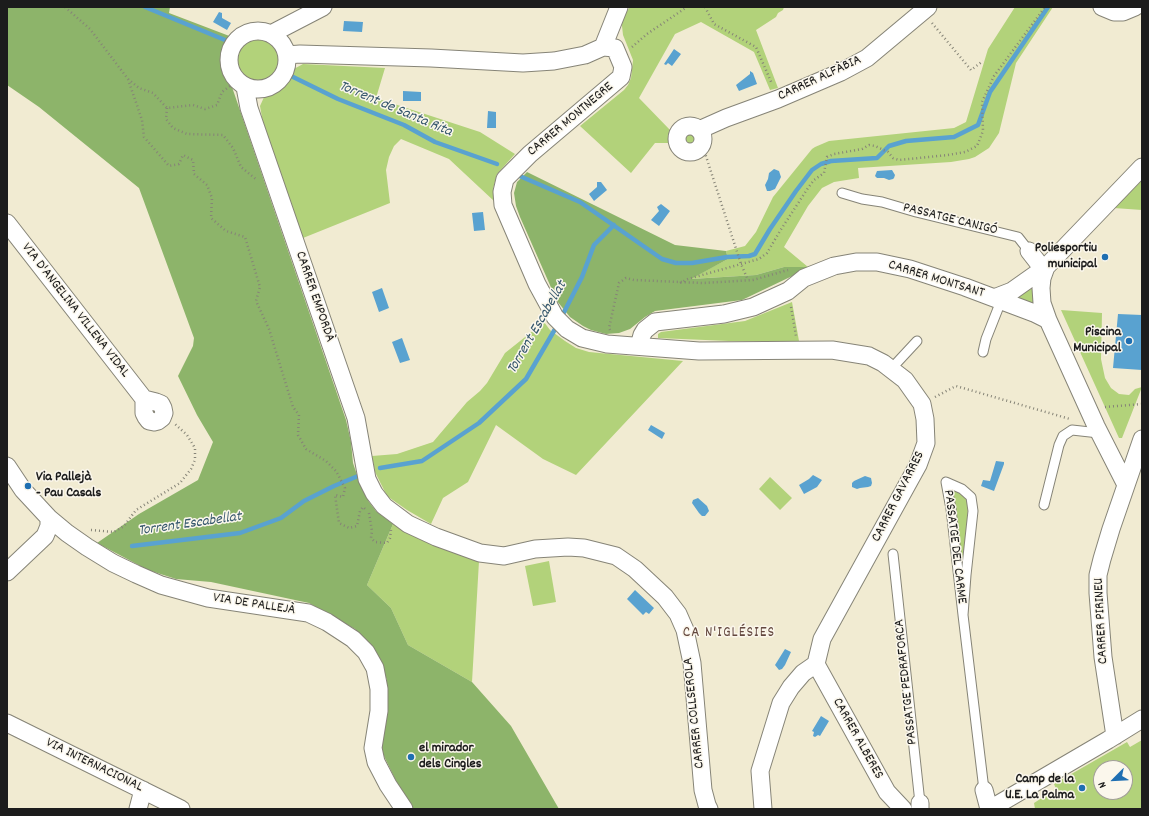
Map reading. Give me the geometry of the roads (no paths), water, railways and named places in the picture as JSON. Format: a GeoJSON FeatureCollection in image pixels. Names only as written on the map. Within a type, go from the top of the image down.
{"type":"FeatureCollection","features":[{"type":"Feature","properties":{"kind":"street"},"geometry":{"type":"LineString","coordinates":[[271,34],[323,7]]}},
{"type":"Feature","properties":{"kind":"street"},"geometry":{"type":"LineString","coordinates":[[287,55],[300,54],[431,58],[523,63],[554,61],[585,55],[603,47],[619,7]]}},
{"type":"Feature","properties":{"kind":"street"},"geometry":{"type":"LineString","coordinates":[[1102,7],[1114,12],[1123,12],[1135,7]]}},
{"type":"Feature","properties":{"kind":"street","name":"CARRER ALFÀBIA"},"geometry":{"type":"LineString","coordinates":[[700,137],[726,118],[778,99],[841,72],[866,58],[929,14]]}},
{"type":"Feature","properties":{"kind":"street"},"geometry":{"type":"LineString","coordinates":[[258,31],[271,34],[279,40],[287,55],[284,73],[278,82],[268,88],[257,90],[241,84],[230,70],[228,59],[231,48],[238,38],[247,33],[258,31]]}},
{"type":"Feature","properties":{"kind":"street","name":"CARRER MONTNEGRE"},"geometry":{"type":"LineString","coordinates":[[603,47],[615,48],[623,67],[621,77],[530,154],[505,179],[502,192],[503,205],[537,284],[555,317],[567,329],[582,338],[614,345],[639,346]]}},
{"type":"Feature","properties":{"kind":"street","name":"CARRER EMPORDÀ"},"geometry":{"type":"LineString","coordinates":[[241,84],[356,418],[367,479],[374,493],[388,509]]}},
{"type":"Feature","properties":{"kind":"street"},"geometry":{"type":"LineString","coordinates":[[998,299],[1012,292],[1044,268],[1142,166]]}},
{"type":"Feature","properties":{"kind":"street","name":"VIA D'ANGELINA VILLENA VIDAL"},"geometry":{"type":"LineString","coordinates":[[7,223],[144,399],[144,413],[149,421],[154,422],[162,418]]}},
{"type":"Feature","properties":{"kind":"street","name":"PASSATGE CANIGÓ"},"geometry":{"type":"LineString","coordinates":[[1029,251],[1044,268]]}},
{"type":"Feature","properties":{"kind":"street","name":"CARRER MONTSANT"},"geometry":{"type":"LineString","coordinates":[[639,346],[645,330],[655,322],[724,314],[753,307],[788,291],[804,278],[834,266],[856,262],[877,262],[910,269],[998,299],[1048,320]]}},
{"type":"Feature","properties":{"kind":"street"},"geometry":{"type":"LineString","coordinates":[[1044,268],[1040,288],[1042,303],[1048,320],[1098,430],[1126,485]]}},
{"type":"Feature","properties":{"kind":"street","name":"CARRER GAVARRES"},"geometry":{"type":"LineString","coordinates":[[639,346],[699,351],[832,350],[869,356],[884,363],[905,380],[922,404],[925,419],[926,442],[918,465],[822,639],[816,664]]}},
{"type":"Feature","properties":{"kind":"street","name":"CARRER PIRINEU"},"geometry":{"type":"LineString","coordinates":[[1115,736],[1103,657],[1098,575],[1142,439]]}},
{"type":"Feature","properties":{"kind":"street","name":"VIA DE PALLEJÀ"},"geometry":{"type":"LineString","coordinates":[[7,466],[23,490],[49,518],[67,533],[113,563],[161,584],[208,598],[308,613],[327,622],[353,639],[366,652],[375,668],[379,689],[378,711],[373,748],[376,762],[388,785],[404,809]]}},
{"type":"Feature","properties":{"kind":"street","name":"CARRER COLLSEROLA"},"geometry":{"type":"LineString","coordinates":[[388,509],[408,524],[436,537],[480,553],[504,556],[535,549],[568,547],[584,548],[616,556],[635,569],[660,593],[678,614],[685,630],[692,663],[703,790],[709,809]]}},
{"type":"Feature","properties":{"kind":"street"},"geometry":{"type":"LineString","coordinates":[[7,572],[45,536],[50,526],[49,518]]}},
{"type":"Feature","properties":{"kind":"street"},"geometry":{"type":"LineString","coordinates":[[763,809],[760,771],[782,703],[791,687],[803,672],[816,664]]}},
{"type":"Feature","properties":{"kind":"street","name":"CARRER ALBERES"},"geometry":{"type":"LineString","coordinates":[[816,664],[887,792],[903,809]]}},
{"type":"Feature","properties":{"kind":"street"},"geometry":{"type":"LineString","coordinates":[[989,809],[1142,719]]}},
{"type":"Feature","properties":{"kind":"street","name":"VIA INTERNACIONAL"},"geometry":{"type":"LineString","coordinates":[[7,723],[181,809]]}},
{"type":"Feature","properties":{"kind":"street"},"geometry":{"type":"LineString","coordinates":[[138,809],[143,790]]}},
{"type":"Feature","properties":{"kind":"street","name":"PASSATGE DEL CARME"},"geometry":{"type":"LineString","coordinates":[[984,790],[989,809]]}},
{"type":"Feature","properties":{"kind":"lane","name":"PASSATGE CANIGÓ"},"geometry":{"type":"LineString","coordinates":[[842,193],[1018,237],[1029,251]]}},
{"type":"Feature","properties":{"kind":"lane"},"geometry":{"type":"LineString","coordinates":[[983,352],[998,299]]}},
{"type":"Feature","properties":{"kind":"lane"},"geometry":{"type":"LineString","coordinates":[[891,369],[918,341]]}},
{"type":"Feature","properties":{"kind":"lane"},"geometry":{"type":"LineString","coordinates":[[1044,506],[1059,445],[1063,436],[1072,430],[1098,430]]}},
{"type":"Feature","properties":{"kind":"lane","name":"PASSATGE DEL CARME"},"geometry":{"type":"LineString","coordinates":[[963,616],[973,511],[971,497],[962,489],[946,482],[951,509],[963,616],[984,790]]}},
{"type":"Feature","properties":{"kind":"lane","name":"PASSATGE PEDRAFORCA"},"geometry":{"type":"LineString","coordinates":[[893,554],[920,806]]}},
{"type":"Feature","properties":{"kind":"water"},"geometry":{"type":"Polygon","coordinates":[[[219,12],[222,13],[222,18],[231,23],[227,30],[213,22],[219,12]]]}},
{"type":"Feature","properties":{"kind":"water"},"geometry":{"type":"Polygon","coordinates":[[[344,21],[363,22],[362,32],[343,31],[344,21]]]}},
{"type":"Feature","properties":{"kind":"water"},"geometry":{"type":"Polygon","coordinates":[[[674,49],[681,54],[672,66],[668,63],[666,65],[664,64],[674,49]]]}},
{"type":"Feature","properties":{"kind":"water"},"geometry":{"type":"Polygon","coordinates":[[[750,71],[753,73],[757,84],[739,91],[736,85],[750,74],[750,71]]]}},
{"type":"Feature","properties":{"kind":"water"},"geometry":{"type":"Polygon","coordinates":[[[403,91],[421,92],[421,101],[403,101],[403,91]]]}},
{"type":"Feature","properties":{"kind":"water"},"geometry":{"type":"Polygon","coordinates":[[[488,111],[496,112],[496,128],[487,128],[488,111]]]}},
{"type":"Feature","properties":{"kind":"water"},"geometry":{"type":"Polygon","coordinates":[[[774,169],[779,171],[781,177],[775,189],[767,191],[765,185],[769,173],[774,169]]]}},
{"type":"Feature","properties":{"kind":"water"},"geometry":{"type":"Polygon","coordinates":[[[892,170],[895,175],[893,179],[889,180],[877,178],[875,176],[877,171],[892,170]]]}},
{"type":"Feature","properties":{"kind":"water"},"geometry":{"type":"Polygon","coordinates":[[[597,182],[601,182],[607,190],[594,201],[589,194],[597,187],[597,182]]]}},
{"type":"Feature","properties":{"kind":"water"},"geometry":{"type":"Polygon","coordinates":[[[661,204],[670,211],[659,226],[651,220],[659,211],[657,207],[661,204]]]}},
{"type":"Feature","properties":{"kind":"water"},"geometry":{"type":"Polygon","coordinates":[[[483,212],[485,230],[474,231],[472,213],[483,212]]]}},
{"type":"Feature","properties":{"kind":"water"},"geometry":{"type":"Polygon","coordinates":[[[382,288],[389,308],[379,312],[372,292],[382,288]]]}},
{"type":"Feature","properties":{"kind":"water","name":"Piscina Municipal"},"geometry":{"type":"Polygon","coordinates":[[[1118,314],[1142,315],[1142,370],[1113,368],[1118,314]]]}},
{"type":"Feature","properties":{"kind":"water"},"geometry":{"type":"Polygon","coordinates":[[[402,338],[410,360],[400,363],[392,342],[402,338]]]}},
{"type":"Feature","properties":{"kind":"water"},"geometry":{"type":"Polygon","coordinates":[[[651,425],[665,433],[662,439],[648,430],[651,425]]]}},
{"type":"Feature","properties":{"kind":"water"},"geometry":{"type":"Polygon","coordinates":[[[996,461],[1004,462],[1004,464],[994,491],[981,486],[983,480],[990,481],[996,461]]]}},
{"type":"Feature","properties":{"kind":"water"},"geometry":{"type":"Polygon","coordinates":[[[813,475],[822,480],[817,487],[804,494],[799,485],[813,475]]]}},
{"type":"Feature","properties":{"kind":"water"},"geometry":{"type":"Polygon","coordinates":[[[865,476],[871,478],[871,486],[857,489],[852,487],[852,483],[854,481],[865,476]]]}},
{"type":"Feature","properties":{"kind":"water"},"geometry":{"type":"Polygon","coordinates":[[[698,498],[707,506],[709,511],[705,516],[702,516],[699,513],[692,503],[693,500],[698,498]]]}},
{"type":"Feature","properties":{"kind":"water"},"geometry":{"type":"Polygon","coordinates":[[[635,590],[654,608],[649,614],[646,612],[643,615],[627,599],[635,590]]]}},
{"type":"Feature","properties":{"kind":"water"},"geometry":{"type":"Polygon","coordinates":[[[785,649],[791,652],[785,665],[779,670],[775,665],[785,649]]]}},
{"type":"Feature","properties":{"kind":"water"},"geometry":{"type":"Polygon","coordinates":[[[821,716],[829,721],[820,736],[818,735],[815,737],[813,736],[814,732],[812,731],[821,716]]]}},
{"type":"Feature","properties":{"kind":"waterway","name":"Torrent de Santa Rita"},"geometry":{"type":"LineString","coordinates":[[145,7],[225,40]]}},
{"type":"Feature","properties":{"kind":"waterway","name":"Torrent de Santa Rita"},"geometry":{"type":"LineString","coordinates":[[515,174],[580,202],[662,259],[676,263],[692,263],[727,257],[749,256],[755,254],[796,191],[812,170],[821,164],[831,161],[877,158],[889,146],[906,141],[954,137],[978,125],[990,92],[1048,7]]}},
{"type":"Feature","properties":{"kind":"waterway","name":"Torrent de Santa Rita"},"geometry":{"type":"LineString","coordinates":[[287,74],[338,99],[404,125],[435,142],[497,164]]}},
{"type":"Feature","properties":{"kind":"waterway","name":"Torrent Escabellat"},"geometry":{"type":"LineString","coordinates":[[561,318],[582,277],[594,245],[614,225]]}},
{"type":"Feature","properties":{"kind":"waterway","name":"Torrent Escabellat"},"geometry":{"type":"LineString","coordinates":[[380,468],[422,461],[479,423],[526,379],[558,324]]}},
{"type":"Feature","properties":{"kind":"waterway","name":"Torrent Escabellat"},"geometry":{"type":"LineString","coordinates":[[132,546],[240,533],[281,518],[304,501],[358,476]]}},
{"type":"Feature","properties":{"kind":"place","name":"Poliesportiu municipal"},"geometry":{"type":"Point","coordinates":[1105,257]}},
{"type":"Feature","properties":{"kind":"place","name":"Piscina Municipal"},"geometry":{"type":"Point","coordinates":[1129,341]}},
{"type":"Feature","properties":{"kind":"place","name":"Via Pallejà - Pau Casals"},"geometry":{"type":"Point","coordinates":[28,486]}},
{"type":"Feature","properties":{"kind":"place","name":"el mirador dels Cingles"},"geometry":{"type":"Point","coordinates":[411,757]}},
{"type":"Feature","properties":{"kind":"place","name":"Camp de la U.E. La Palma"},"geometry":{"type":"Point","coordinates":[1082,788]}},
{"type":"Feature","properties":{"kind":"district","name":"CA N'IGLÉSIES"},"geometry":{"type":"Point","coordinates":[729,634]}}]}
